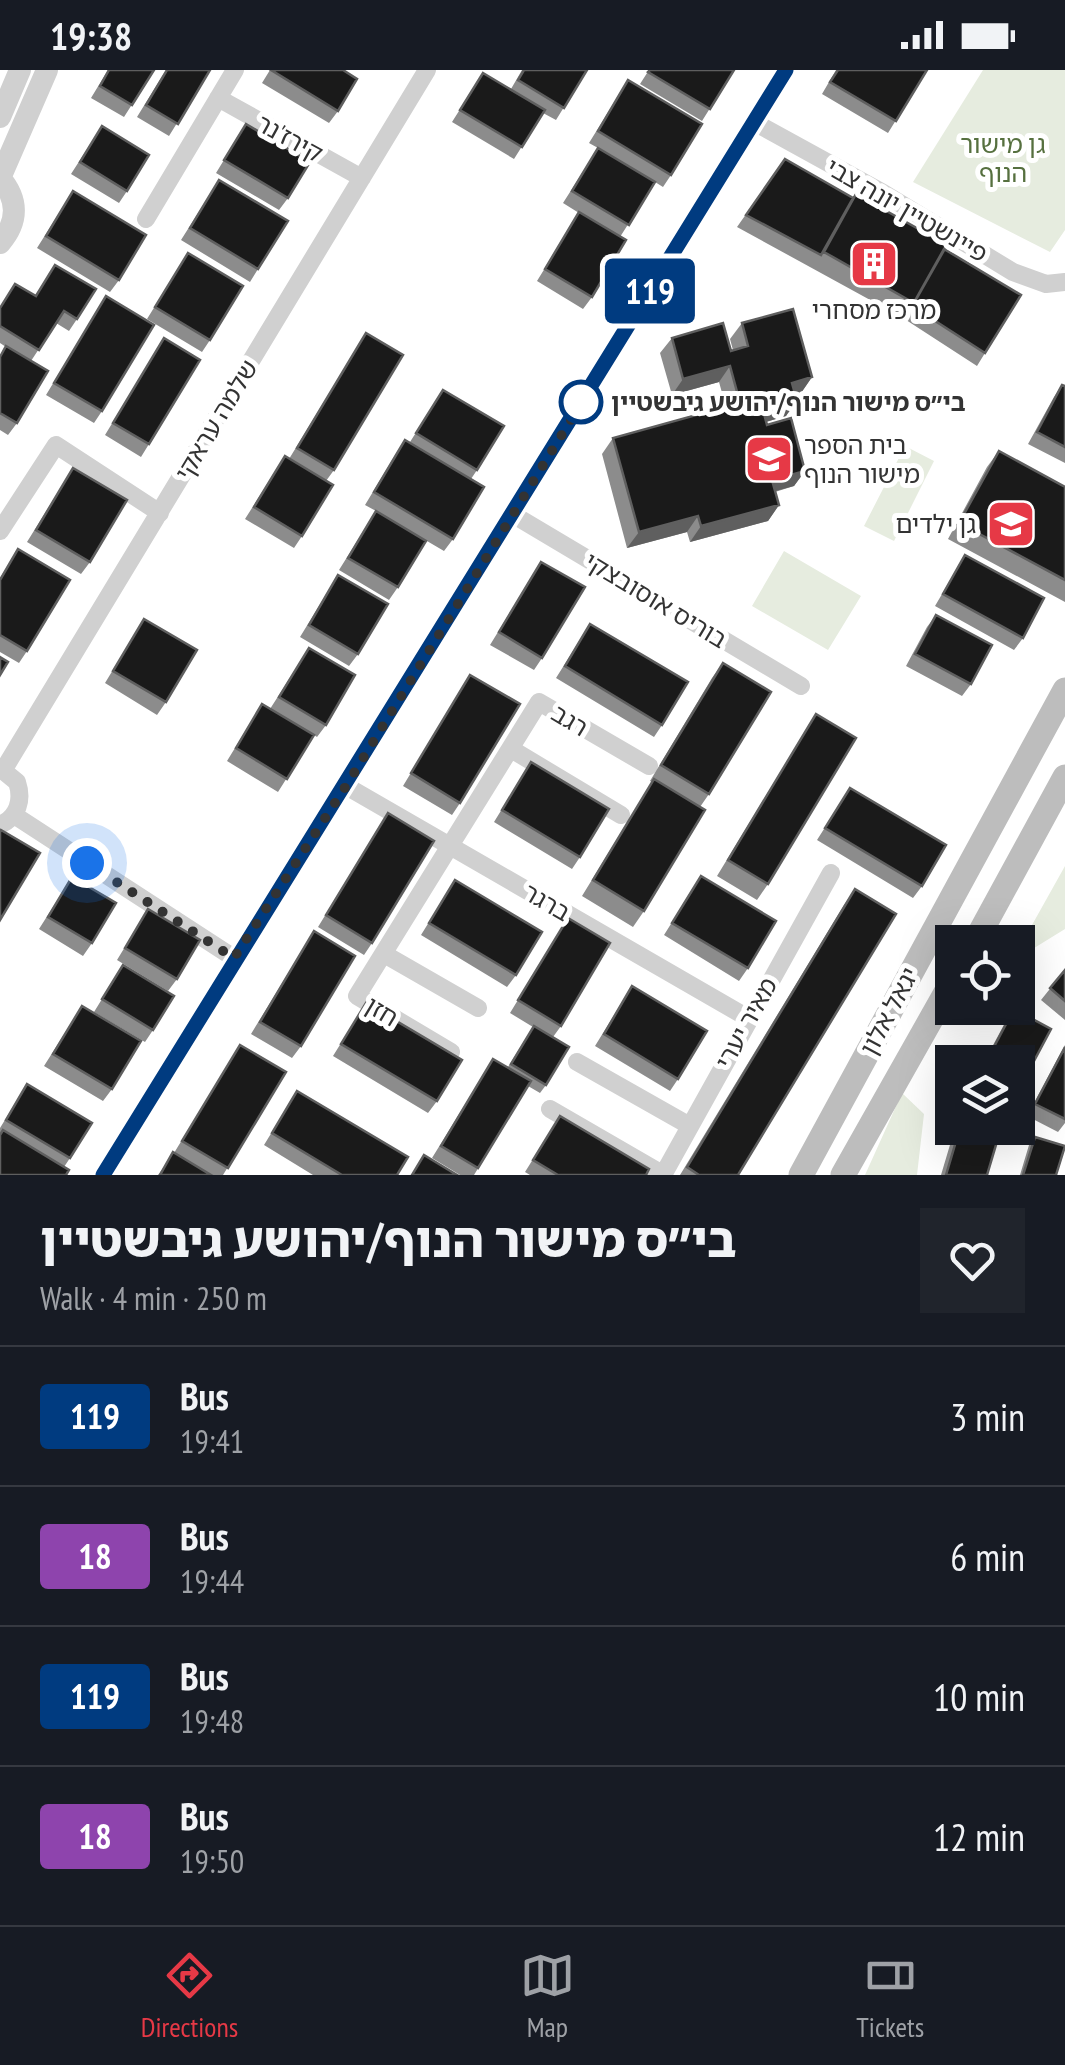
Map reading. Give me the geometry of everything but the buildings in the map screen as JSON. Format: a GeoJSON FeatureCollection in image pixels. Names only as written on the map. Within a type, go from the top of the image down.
{"type":"FeatureCollection","features":[{"type":"Feature","properties":{"kind":"main road","name":"יגאל אלון"},"geometry":{"type":"LineString","coordinates":[[801,1175],[1065,690]]}},
{"type":"Feature","properties":{"kind":"main road"},"geometry":{"type":"LineString","coordinates":[[984,925],[1065,777]]}},
{"type":"Feature","properties":{"kind":"main road","name":"יגאל אלון"},"geometry":{"type":"LineString","coordinates":[[844,1175],[935,1012]]}},
{"type":"Feature","properties":{"kind":"street"},"geometry":{"type":"LineString","coordinates":[[0,117],[20,70]]}},
{"type":"Feature","properties":{"kind":"street"},"geometry":{"type":"LineString","coordinates":[[0,243],[10,232],[15,203],[0,178],[46,70]]}},
{"type":"Feature","properties":{"kind":"street"},"geometry":{"type":"LineString","coordinates":[[146,219],[235,70]]}},
{"type":"Feature","properties":{"kind":"street","name":"שלמה עראקי"},"geometry":{"type":"LineString","coordinates":[[2,769],[427,70]]}},
{"type":"Feature","properties":{"kind":"street"},"geometry":{"type":"LineString","coordinates":[[103,1175],[786,70]]}},
{"type":"Feature","properties":{"kind":"street","name":"קירז'נר"},"geometry":{"type":"LineString","coordinates":[[218,98],[362,178]]}},
{"type":"Feature","properties":{"kind":"street","name":"פיינשטיין יונה צבי"},"geometry":{"type":"LineString","coordinates":[[754,122],[1013,272],[1046,284],[1065,282]]}},
{"type":"Feature","properties":{"kind":"street"},"geometry":{"type":"LineString","coordinates":[[0,531],[56,445],[160,513]]}},
{"type":"Feature","properties":{"kind":"street","name":"בוריס אוסובצקי"},"geometry":{"type":"LineString","coordinates":[[512,514],[801,686]]}},
{"type":"Feature","properties":{"kind":"street","name":"רגב"},"geometry":{"type":"LineString","coordinates":[[452,847],[539,702],[649,766]]}},
{"type":"Feature","properties":{"kind":"street"},"geometry":{"type":"LineString","coordinates":[[511,749],[620,815]]}},
{"type":"Feature","properties":{"kind":"street"},"geometry":{"type":"LineString","coordinates":[[2,769],[20,790],[7,820],[234,958]]}},
{"type":"Feature","properties":{"kind":"street","name":"ברגר"},"geometry":{"type":"LineString","coordinates":[[346,786],[748,1018]]}},
{"type":"Feature","properties":{"kind":"street","name":"חזן"},"geometry":{"type":"LineString","coordinates":[[451,1052],[357,996],[452,847]]}},
{"type":"Feature","properties":{"kind":"street","name":"מאיר יערי"},"geometry":{"type":"LineString","coordinates":[[664,1175],[831,873]]}},
{"type":"Feature","properties":{"kind":"street","name":"חזן"},"geometry":{"type":"LineString","coordinates":[[384,954],[478,1008]]}},
{"type":"Feature","properties":{"kind":"street"},"geometry":{"type":"LineString","coordinates":[[578,1062],[690,1126]]}},
{"type":"Feature","properties":{"kind":"street"},"geometry":{"type":"LineString","coordinates":[[550,1109],[664,1175]]}},
{"type":"Feature","properties":{"kind":"green space","name":"גן מישור הנוף"},"geometry":{"type":"Polygon","coordinates":[[[983,70],[1065,70],[1065,230],[1050,252],[913,182],[983,70]]]}},
{"type":"Feature","properties":{"kind":"green space"},"geometry":{"type":"Polygon","coordinates":[[[905,446],[934,461],[894,541],[864,526],[905,446]]]}},
{"type":"Feature","properties":{"kind":"green space"},"geometry":{"type":"Polygon","coordinates":[[[784,551],[861,596],[828,650],[752,606],[784,551]]]}},
{"type":"Feature","properties":{"kind":"green space"},"geometry":{"type":"Polygon","coordinates":[[[1065,866],[1065,929],[1035,948],[1032,925],[1065,866]]]}},
{"type":"Feature","properties":{"kind":"green space"},"geometry":{"type":"Polygon","coordinates":[[[902,1093],[924,1114],[917,1175],[865,1175],[902,1093]]]}},
{"type":"Feature","properties":{"kind":"bus line","name":"119"},"geometry":{"type":"LineString","coordinates":[[103,1175],[786,70]]}},
{"type":"Feature","properties":{"kind":"place","name":"מרכז מסחרי"},"geometry":{"type":"Point","coordinates":[874,264]}},
{"type":"Feature","properties":{"kind":"place","name":"בי״ס מישור הנוף/יהושע גיבשטיין"},"geometry":{"type":"Point","coordinates":[581,402]}},
{"type":"Feature","properties":{"kind":"place","name":"בית הספר מישור הנוף"},"geometry":{"type":"Point","coordinates":[769,459]}},
{"type":"Feature","properties":{"kind":"place","name":"גן ילדים"},"geometry":{"type":"Point","coordinates":[1011,524]}},
{"type":"Feature","properties":{"kind":"route"},"geometry":{"type":"LineString","coordinates":[[87,863],[234,958],[346,786],[585,397],[581,402]]}}]}
